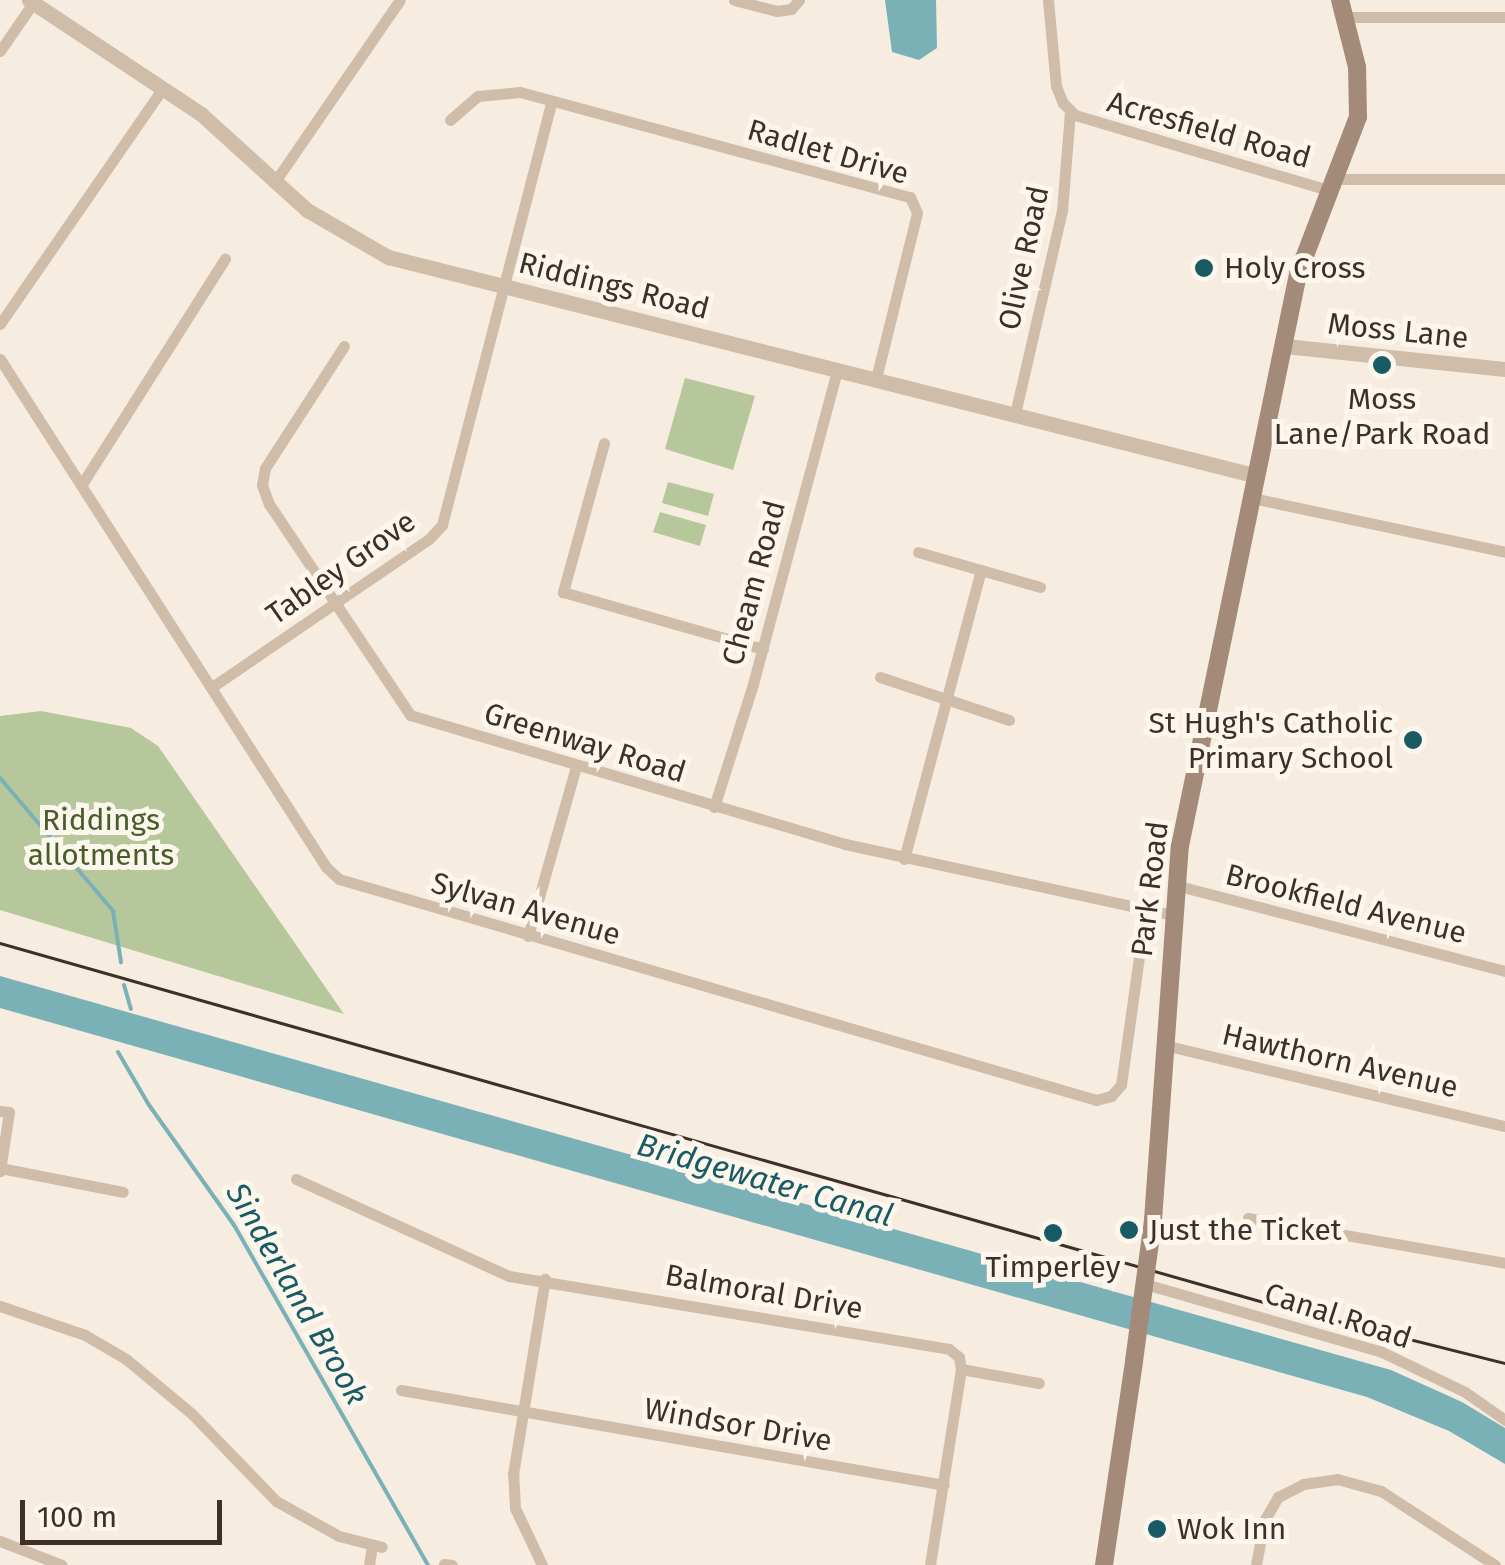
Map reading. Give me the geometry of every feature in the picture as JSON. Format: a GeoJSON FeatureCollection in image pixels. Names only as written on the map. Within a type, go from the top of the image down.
{"type":"FeatureCollection","features":[{"type":"Feature","properties":{"kind":"main road","name":"Park Road"},"geometry":{"type":"LineString","coordinates":[[1104,1565],[1153,1220],[1174,885],[1298,274],[1335,185],[1359,104],[1357,67],[1342,8]]}},
{"type":"Feature","properties":{"kind":"street"},"geometry":{"type":"LineString","coordinates":[[274,182],[400,0]]}},
{"type":"Feature","properties":{"kind":"street"},"geometry":{"type":"LineString","coordinates":[[734,0],[776,11],[791,8],[799,0]]}},
{"type":"Feature","properties":{"kind":"street","name":"Acresfield Road"},"geometry":{"type":"LineString","coordinates":[[1048,0],[1056,86],[1070,112],[1085,120],[1335,185],[1505,179]]}},
{"type":"Feature","properties":{"kind":"street"},"geometry":{"type":"LineString","coordinates":[[0,51],[33,1]]}},
{"type":"Feature","properties":{"kind":"street","name":"Riddings Road"},"geometry":{"type":"LineString","coordinates":[[33,1],[202,114],[274,182],[328,224],[380,254],[1257,476]]}},
{"type":"Feature","properties":{"kind":"street"},"geometry":{"type":"LineString","coordinates":[[1342,8],[1505,18]]}},
{"type":"Feature","properties":{"kind":"street"},"geometry":{"type":"LineString","coordinates":[[0,324],[163,88]]}},
{"type":"Feature","properties":{"kind":"street"},"geometry":{"type":"LineString","coordinates":[[450,120],[466,102],[492,92],[520,92],[552,102]]}},
{"type":"Feature","properties":{"kind":"street","name":"Tabley Grove"},"geometry":{"type":"LineString","coordinates":[[212,688],[429,539],[446,518],[552,102]]}},
{"type":"Feature","properties":{"kind":"street","name":"Radlet Drive"},"geometry":{"type":"LineString","coordinates":[[552,102],[914,199],[917,213],[876,378]]}},
{"type":"Feature","properties":{"kind":"street","name":"Olive Road"},"geometry":{"type":"LineString","coordinates":[[1016,414],[1062,211],[1070,112]]}},
{"type":"Feature","properties":{"kind":"street"},"geometry":{"type":"LineString","coordinates":[[82,484],[224,259]]}},
{"type":"Feature","properties":{"kind":"street","name":"Greenway Road"},"geometry":{"type":"LineString","coordinates":[[344,346],[262,476],[269,504],[410,714],[714,807],[904,858],[1173,915]]}},
{"type":"Feature","properties":{"kind":"street","name":"Moss Lane"},"geometry":{"type":"LineString","coordinates":[[1285,346],[1505,369]]}},
{"type":"Feature","properties":{"kind":"street","name":"Sylvan Avenue"},"geometry":{"type":"LineString","coordinates":[[0,359],[332,874],[349,884],[1099,1100],[1112,1096],[1121,1084],[1146,908]]}},
{"type":"Feature","properties":{"kind":"street","name":"Cheam Road"},"geometry":{"type":"LineString","coordinates":[[714,807],[762,648],[837,370]]}},
{"type":"Feature","properties":{"kind":"street"},"geometry":{"type":"LineString","coordinates":[[604,442],[562,592],[762,648]]}},
{"type":"Feature","properties":{"kind":"street"},"geometry":{"type":"LineString","coordinates":[[1252,498],[1505,552]]}},
{"type":"Feature","properties":{"kind":"street"},"geometry":{"type":"LineString","coordinates":[[919,550],[1040,588]]}},
{"type":"Feature","properties":{"kind":"street"},"geometry":{"type":"LineString","coordinates":[[904,858],[980,570]]}},
{"type":"Feature","properties":{"kind":"street"},"geometry":{"type":"LineString","coordinates":[[881,675],[1009,720]]}},
{"type":"Feature","properties":{"kind":"street"},"geometry":{"type":"LineString","coordinates":[[528,936],[576,766]]}},
{"type":"Feature","properties":{"kind":"street","name":"Brookfield Avenue"},"geometry":{"type":"LineString","coordinates":[[1174,885],[1505,970]]}},
{"type":"Feature","properties":{"kind":"street","name":"Hawthorn Avenue"},"geometry":{"type":"LineString","coordinates":[[1164,1045],[1505,1126]]}},
{"type":"Feature","properties":{"kind":"street"},"geometry":{"type":"LineString","coordinates":[[0,1110],[10,1112],[0,1170],[123,1192]]}},
{"type":"Feature","properties":{"kind":"street","name":"Balmoral Drive"},"geometry":{"type":"LineString","coordinates":[[296,1179],[509,1276],[949,1349],[960,1357],[961,1369]]}},
{"type":"Feature","properties":{"kind":"street"},"geometry":{"type":"LineString","coordinates":[[1248,1218],[1283,1228],[1505,1263]]}},
{"type":"Feature","properties":{"kind":"street"},"geometry":{"type":"LineString","coordinates":[[542,1565],[513,1497],[545,1279]]}},
{"type":"Feature","properties":{"kind":"street","name":"Canal Road"},"geometry":{"type":"LineString","coordinates":[[1145,1284],[1382,1352],[1464,1392],[1505,1420]]}},
{"type":"Feature","properties":{"kind":"street"},"geometry":{"type":"LineString","coordinates":[[0,1306],[85,1335],[126,1359],[192,1414],[276,1501],[322,1528],[377,1547],[370,1565]]}},
{"type":"Feature","properties":{"kind":"street"},"geometry":{"type":"LineString","coordinates":[[930,1565],[961,1369],[1039,1383]]}},
{"type":"Feature","properties":{"kind":"street","name":"Windsor Drive"},"geometry":{"type":"LineString","coordinates":[[401,1390],[944,1485]]}},
{"type":"Feature","properties":{"kind":"street"},"geometry":{"type":"LineString","coordinates":[[1256,1565],[1264,1521],[1278,1497],[1303,1484],[1337,1479],[1381,1491],[1495,1565]]}},
{"type":"Feature","properties":{"kind":"street"},"geometry":{"type":"LineString","coordinates":[[0,1541],[62,1565]]}},
{"type":"Feature","properties":{"kind":"green space"},"geometry":{"type":"Polygon","coordinates":[[[685,378],[755,396],[733,470],[665,449],[685,378]]]}},
{"type":"Feature","properties":{"kind":"green space"},"geometry":{"type":"Polygon","coordinates":[[[668,482],[714,494],[708,516],[662,503],[668,482]]]}},
{"type":"Feature","properties":{"kind":"green space"},"geometry":{"type":"Polygon","coordinates":[[[660,512],[706,525],[700,546],[653,532],[660,512]]]}},
{"type":"Feature","properties":{"kind":"green space","name":"Riddings allotments"},"geometry":{"type":"Polygon","coordinates":[[[41,711],[131,728],[158,746],[344,1014],[0,910],[0,716],[41,711]]]}},
{"type":"Feature","properties":{"kind":"water"},"geometry":{"type":"Polygon","coordinates":[[[885,0],[936,0],[937,48],[919,60],[892,52],[885,0]]]}},
{"type":"Feature","properties":{"kind":"water"},"geometry":{"type":"Polygon","coordinates":[[[0,976],[1391,1370],[1462,1402],[1505,1428],[1505,1464],[1449,1431],[1367,1397],[0,1008],[0,976]]]}},
{"type":"Feature","properties":{"kind":"waterway"},"geometry":{"type":"LineString","coordinates":[[0,778],[113,911],[121,962]]}},
{"type":"Feature","properties":{"kind":"waterway"},"geometry":{"type":"LineString","coordinates":[[124,985],[131,1009]]}},
{"type":"Feature","properties":{"kind":"waterway","name":"Sinderland Brook"},"geometry":{"type":"LineString","coordinates":[[118,1052],[149,1105],[234,1225],[428,1565]]}},
{"type":"Feature","properties":{"kind":"tram line"},"geometry":{"type":"LineString","coordinates":[[0,943],[1278,1306],[1505,1363]]}},
{"type":"Feature","properties":{"kind":"place","name":"Holy Cross"},"geometry":{"type":"Point","coordinates":[1204,268]}},
{"type":"Feature","properties":{"kind":"place","name":"Moss Lane/Park Road"},"geometry":{"type":"Point","coordinates":[1382,365]}},
{"type":"Feature","properties":{"kind":"place","name":"St Hugh's Catholic Primary School"},"geometry":{"type":"Point","coordinates":[1413,740]}},
{"type":"Feature","properties":{"kind":"place","name":"Just the Ticket"},"geometry":{"type":"Point","coordinates":[1129,1230]}},
{"type":"Feature","properties":{"kind":"place","name":"Timperley"},"geometry":{"type":"Point","coordinates":[1053,1233]}},
{"type":"Feature","properties":{"kind":"place","name":"Wok Inn"},"geometry":{"type":"Point","coordinates":[1157,1529]}},
{"type":"Feature","properties":{"kind":"water label","name":"Bridgewater Canal"},"geometry":{"type":"Point","coordinates":[765,1180]}}]}
